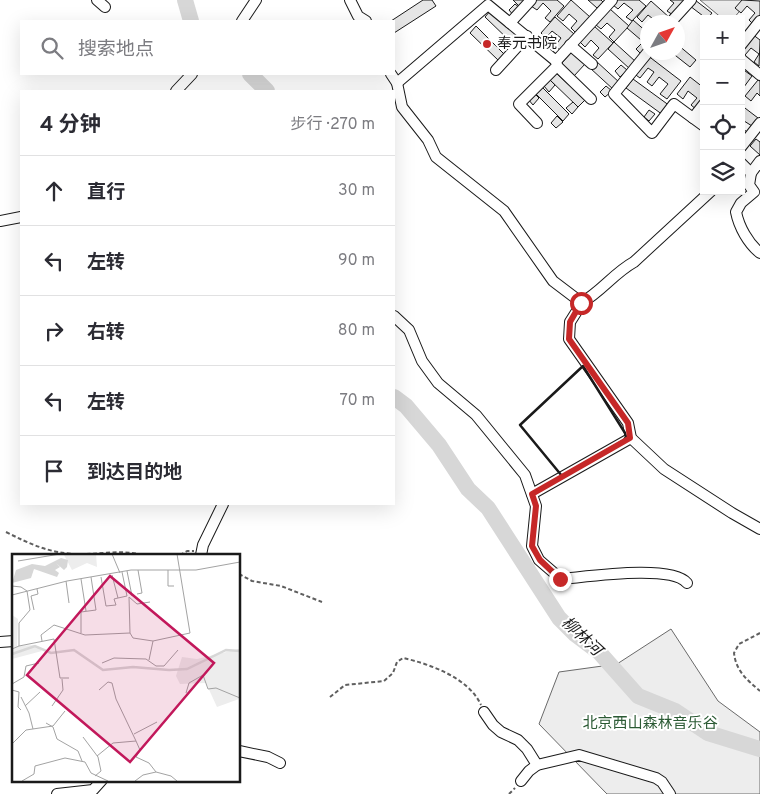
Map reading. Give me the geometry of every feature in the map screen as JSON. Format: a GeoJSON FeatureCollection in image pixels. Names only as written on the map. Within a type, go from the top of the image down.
{"type":"FeatureCollection","features":[{"type":"Feature","properties":{"kind":"street"},"geometry":{"type":"LineString","coordinates":[[243,20],[256,0]]}},
{"type":"Feature","properties":{"kind":"street"},"geometry":{"type":"LineString","coordinates":[[350,0],[358,16],[364,20]]}},
{"type":"Feature","properties":{"kind":"street"},"geometry":{"type":"LineString","coordinates":[[510,23],[531,0]]}},
{"type":"Feature","properties":{"kind":"street"},"geometry":{"type":"LineString","coordinates":[[537,123],[519,104],[612,0]]}},
{"type":"Feature","properties":{"kind":"street"},"geometry":{"type":"LineString","coordinates":[[677,15],[691,0]]}},
{"type":"Feature","properties":{"kind":"street"},"geometry":{"type":"LineString","coordinates":[[397,83],[488,4],[527,36],[591,99]]}},
{"type":"Feature","properties":{"kind":"street"},"geometry":{"type":"LineString","coordinates":[[745,40],[760,21]]}},
{"type":"Feature","properties":{"kind":"street"},"geometry":{"type":"LineString","coordinates":[[496,70],[527,36]]}},
{"type":"Feature","properties":{"kind":"street"},"geometry":{"type":"LineString","coordinates":[[570,45],[592,64]]}},
{"type":"Feature","properties":{"kind":"street"},"geometry":{"type":"LineString","coordinates":[[642,60],[614,94],[652,134],[674,104],[700,123]]}},
{"type":"Feature","properties":{"kind":"street"},"geometry":{"type":"LineString","coordinates":[[742,60],[760,75]]}},
{"type":"Feature","properties":{"kind":"street"},"geometry":{"type":"LineString","coordinates":[[177,90],[191,75]]}},
{"type":"Feature","properties":{"kind":"street"},"geometry":{"type":"LineString","coordinates":[[392,75],[397,83],[402,107],[428,140],[436,157],[504,211],[553,281],[581,303]]}},
{"type":"Feature","properties":{"kind":"street"},"geometry":{"type":"LineString","coordinates":[[693,118],[703,105]]}},
{"type":"Feature","properties":{"kind":"street"},"geometry":{"type":"LineString","coordinates":[[745,142],[760,123]]}},
{"type":"Feature","properties":{"kind":"street"},"geometry":{"type":"LineString","coordinates":[[760,161],[751,173],[749,185],[754,192],[742,203],[736,212],[738,224],[754,247],[760,252]]}},
{"type":"Feature","properties":{"kind":"street"},"geometry":{"type":"LineString","coordinates":[[745,167],[751,173]]}},
{"type":"Feature","properties":{"kind":"street"},"geometry":{"type":"LineString","coordinates":[[707,195],[634,262],[623,268],[592,297],[581,303],[570,322],[569,339],[628,423],[630,438],[664,469],[760,529]]}},
{"type":"Feature","properties":{"kind":"street"},"geometry":{"type":"LineString","coordinates":[[0,221],[20,217]]}},
{"type":"Feature","properties":{"kind":"street"},"geometry":{"type":"LineString","coordinates":[[395,317],[409,330],[422,361],[438,383],[476,415],[525,475],[536,506],[532,546],[540,560],[560,579],[617,574],[664,573],[682,578],[687,583]]}},
{"type":"Feature","properties":{"kind":"street"},"geometry":{"type":"LineString","coordinates":[[532,494],[630,438]]}},
{"type":"Feature","properties":{"kind":"street"},"geometry":{"type":"LineString","coordinates":[[202,554],[203,545],[223,505]]}},
{"type":"Feature","properties":{"kind":"street"},"geometry":{"type":"LineString","coordinates":[[484,712],[493,725],[501,732],[518,740],[537,765]]}},
{"type":"Feature","properties":{"kind":"street"},"geometry":{"type":"LineString","coordinates":[[240,751],[268,757],[280,763]]}},
{"type":"Feature","properties":{"kind":"street"},"geometry":{"type":"LineString","coordinates":[[521,781],[537,765],[578,755],[656,778],[662,782],[670,794]]}},
{"type":"Feature","properties":{"kind":"street"},"geometry":{"type":"LineString","coordinates":[[57,794],[93,790],[100,782]]}},
{"type":"Feature","properties":{"kind":"path"},"geometry":{"type":"LineString","coordinates":[[6,532],[41,549],[76,554],[132,552],[139,554]]}},
{"type":"Feature","properties":{"kind":"path"},"geometry":{"type":"LineString","coordinates":[[182,554],[187,551],[202,554]]}},
{"type":"Feature","properties":{"kind":"path"},"geometry":{"type":"LineString","coordinates":[[240,575],[252,581],[281,586],[322,602]]}},
{"type":"Feature","properties":{"kind":"path"},"geometry":{"type":"LineString","coordinates":[[760,633],[739,644],[734,653],[739,670],[760,691]]}},
{"type":"Feature","properties":{"kind":"path"},"geometry":{"type":"LineString","coordinates":[[330,697],[345,685],[384,681],[393,673],[397,662],[403,658],[420,662],[464,683],[480,702],[484,712]]}},
{"type":"Feature","properties":{"kind":"shaded area"},"geometry":{"type":"Polygon","coordinates":[[[700,0],[749,0],[736,15],[718,15],[700,0]]]}},
{"type":"Feature","properties":{"kind":"shaded area","name":"北京西山森林音乐谷"},"geometry":{"type":"Polygon","coordinates":[[[671,629],[718,701],[760,732],[760,794],[607,794],[539,724],[559,672],[617,664],[671,629]]]}},
{"type":"Feature","properties":{"kind":"building"},"geometry":{"type":"Polygon","coordinates":[[[423,0],[432,0],[436,6],[395,32],[395,20],[393,20],[423,0]]]}},
{"type":"Feature","properties":{"kind":"building"},"geometry":{"type":"Polygon","coordinates":[[[513,0],[527,0],[520,7],[513,0]]]}},
{"type":"Feature","properties":{"kind":"building"},"geometry":{"type":"Polygon","coordinates":[[[536,0],[557,0],[564,6],[550,22],[545,18],[551,11],[543,3],[537,10],[531,6],[536,0]]]}},
{"type":"Feature","properties":{"kind":"building"},"geometry":{"type":"Polygon","coordinates":[[[571,0],[590,17],[576,33],[571,28],[577,21],[569,14],[563,21],[557,16],[571,0]]]}},
{"type":"Feature","properties":{"kind":"building"},"geometry":{"type":"Polygon","coordinates":[[[588,0],[601,0],[603,2],[597,8],[588,0]]]}},
{"type":"Feature","properties":{"kind":"building"},"geometry":{"type":"Polygon","coordinates":[[[617,0],[639,0],[646,6],[632,21],[626,17],[633,10],[624,3],[618,9],[613,5],[617,0]]]}},
{"type":"Feature","properties":{"kind":"building"},"geometry":{"type":"Polygon","coordinates":[[[670,0],[686,0],[673,15],[667,11],[674,3],[670,0]]]}},
{"type":"Feature","properties":{"kind":"building"},"geometry":{"type":"Polygon","coordinates":[[[695,0],[712,13],[710,15],[702,15],[690,6],[695,0]]]}},
{"type":"Feature","properties":{"kind":"building"},"geometry":{"type":"Polygon","coordinates":[[[742,0],[760,1],[760,18],[754,25],[749,20],[755,13],[747,6],[741,13],[735,8],[742,0]]]}},
{"type":"Feature","properties":{"kind":"building"},"geometry":{"type":"Polygon","coordinates":[[[651,1],[667,15],[640,15],[640,20],[637,17],[651,1]]]}},
{"type":"Feature","properties":{"kind":"building"},"geometry":{"type":"Polygon","coordinates":[[[515,4],[521,9],[514,16],[509,10],[515,4]]]}},
{"type":"Feature","properties":{"kind":"building"},"geometry":{"type":"Polygon","coordinates":[[[610,9],[629,26],[614,42],[609,37],[615,30],[607,23],[601,29],[596,25],[610,9]]]}},
{"type":"Feature","properties":{"kind":"building"},"geometry":{"type":"Polygon","coordinates":[[[491,10],[520,38],[514,45],[485,17],[491,10]]]}},
{"type":"Feature","properties":{"kind":"building"},"geometry":{"type":"Polygon","coordinates":[[[555,17],[574,34],[560,50],[555,46],[561,38],[552,31],[546,38],[541,33],[555,17]]]}},
{"type":"Feature","properties":{"kind":"building"},"geometry":{"type":"Polygon","coordinates":[[[633,20],[640,26],[640,39],[627,28],[633,20]]]}},
{"type":"Feature","properties":{"kind":"building","name":"奉元书院"},"geometry":{"type":"Polygon","coordinates":[[[476,26],[505,55],[499,61],[470,33],[476,26]]]}},
{"type":"Feature","properties":{"kind":"building"},"geometry":{"type":"Polygon","coordinates":[[[594,26],[613,43],[598,59],[593,55],[599,48],[591,40],[585,47],[580,42],[594,26]]]}},
{"type":"Feature","properties":{"kind":"building"},"geometry":{"type":"Polygon","coordinates":[[[752,34],[760,40],[759,66],[754,62],[759,54],[751,48],[745,55],[745,43],[752,34]]]}},
{"type":"Feature","properties":{"kind":"building"},"geometry":{"type":"Polygon","coordinates":[[[614,42],[636,62],[630,69],[608,49],[614,42]]]}},
{"type":"Feature","properties":{"kind":"building"},"geometry":{"type":"Polygon","coordinates":[[[640,45],[640,53],[636,49],[640,45]]]}},
{"type":"Feature","properties":{"kind":"building"},"geometry":{"type":"Polygon","coordinates":[[[685,51],[696,60],[690,67],[681,60],[685,60],[685,51]]]}},
{"type":"Feature","properties":{"kind":"building"},"geometry":{"type":"Polygon","coordinates":[[[572,52],[585,64],[574,76],[561,64],[572,52]]]}},
{"type":"Feature","properties":{"kind":"building"},"geometry":{"type":"Polygon","coordinates":[[[643,60],[654,60],[681,81],[667,99],[660,94],[668,84],[659,77],[652,86],[647,82],[654,72],[648,68],[640,78],[633,73],[643,60]]]}},
{"type":"Feature","properties":{"kind":"building"},"geometry":{"type":"Polygon","coordinates":[[[596,61],[620,83],[614,90],[590,68],[596,61]]]}},
{"type":"Feature","properties":{"kind":"building"},"geometry":{"type":"Polygon","coordinates":[[[621,65],[627,70],[620,77],[615,71],[621,65]]]}},
{"type":"Feature","properties":{"kind":"building"},"geometry":{"type":"Polygon","coordinates":[[[745,71],[752,76],[745,86],[745,71]]]}},
{"type":"Feature","properties":{"kind":"building"},"geometry":{"type":"Polygon","coordinates":[[[555,72],[585,100],[578,107],[549,79],[555,72]]]}},
{"type":"Feature","properties":{"kind":"building"},"geometry":{"type":"Polygon","coordinates":[[[690,77],[700,85],[700,106],[697,110],[691,105],[697,98],[688,91],[683,99],[677,94],[690,77]]]}},
{"type":"Feature","properties":{"kind":"building"},"geometry":{"type":"Polygon","coordinates":[[[633,79],[670,106],[663,115],[626,88],[633,79]]]}},
{"type":"Feature","properties":{"kind":"building"},"geometry":{"type":"Polygon","coordinates":[[[550,80],[555,85],[549,92],[544,86],[550,80]]]}},
{"type":"Feature","properties":{"kind":"building"},"geometry":{"type":"Polygon","coordinates":[[[758,80],[760,81],[760,96],[757,93],[751,101],[745,96],[758,80]]]}},
{"type":"Feature","properties":{"kind":"building"},"geometry":{"type":"Polygon","coordinates":[[[540,85],[569,114],[563,121],[534,92],[540,85]]]}},
{"type":"Feature","properties":{"kind":"building"},"geometry":{"type":"Polygon","coordinates":[[[606,86],[612,91],[605,97],[600,92],[606,86]]]}},
{"type":"Feature","properties":{"kind":"building"},"geometry":{"type":"Polygon","coordinates":[[[534,93],[539,98],[533,105],[528,99],[534,93]]]}},
{"type":"Feature","properties":{"kind":"building"},"geometry":{"type":"Polygon","coordinates":[[[573,102],[578,107],[572,114],[566,108],[573,102]]]}},
{"type":"Feature","properties":{"kind":"building"},"geometry":{"type":"Polygon","coordinates":[[[745,108],[758,118],[752,126],[745,122],[745,108]]]}},
{"type":"Feature","properties":{"kind":"building"},"geometry":{"type":"Polygon","coordinates":[[[649,110],[655,114],[649,121],[644,117],[649,110]]]}},
{"type":"Feature","properties":{"kind":"building"},"geometry":{"type":"Polygon","coordinates":[[[557,116],[563,122],[556,128],[551,123],[557,116]]]}},
{"type":"Feature","properties":{"kind":"building"},"geometry":{"type":"Polygon","coordinates":[[[756,139],[760,142],[760,155],[750,146],[756,139]]]}},
{"type":"Feature","properties":{"kind":"waterway","name":"柳林河"},"geometry":{"type":"LineString","coordinates":[[185,0],[191,20]]}},
{"type":"Feature","properties":{"kind":"waterway","name":"柳林河"},"geometry":{"type":"LineString","coordinates":[[251,75],[266,90]]}},
{"type":"Feature","properties":{"kind":"waterway","name":"柳林河"},"geometry":{"type":"LineString","coordinates":[[395,398],[406,406],[439,445],[468,489],[488,508],[559,618],[575,634],[599,652],[638,696],[675,711],[708,733],[760,749]]}},
{"type":"Feature","properties":{"kind":"wall"},"geometry":{"type":"LineString","coordinates":[[583,366],[626,437],[624,440],[562,476],[520,425],[583,366]]}},
{"type":"Feature","properties":{"kind":"place","name":"奉元书院"},"geometry":{"type":"Point","coordinates":[487,44]}},
{"type":"Feature","properties":{"kind":"route"},"geometry":{"type":"LineString","coordinates":[[560,579],[540,560],[532,546],[532,530],[536,506],[532,494],[630,438],[628,423],[569,339],[570,322],[581,303]]}}]}
